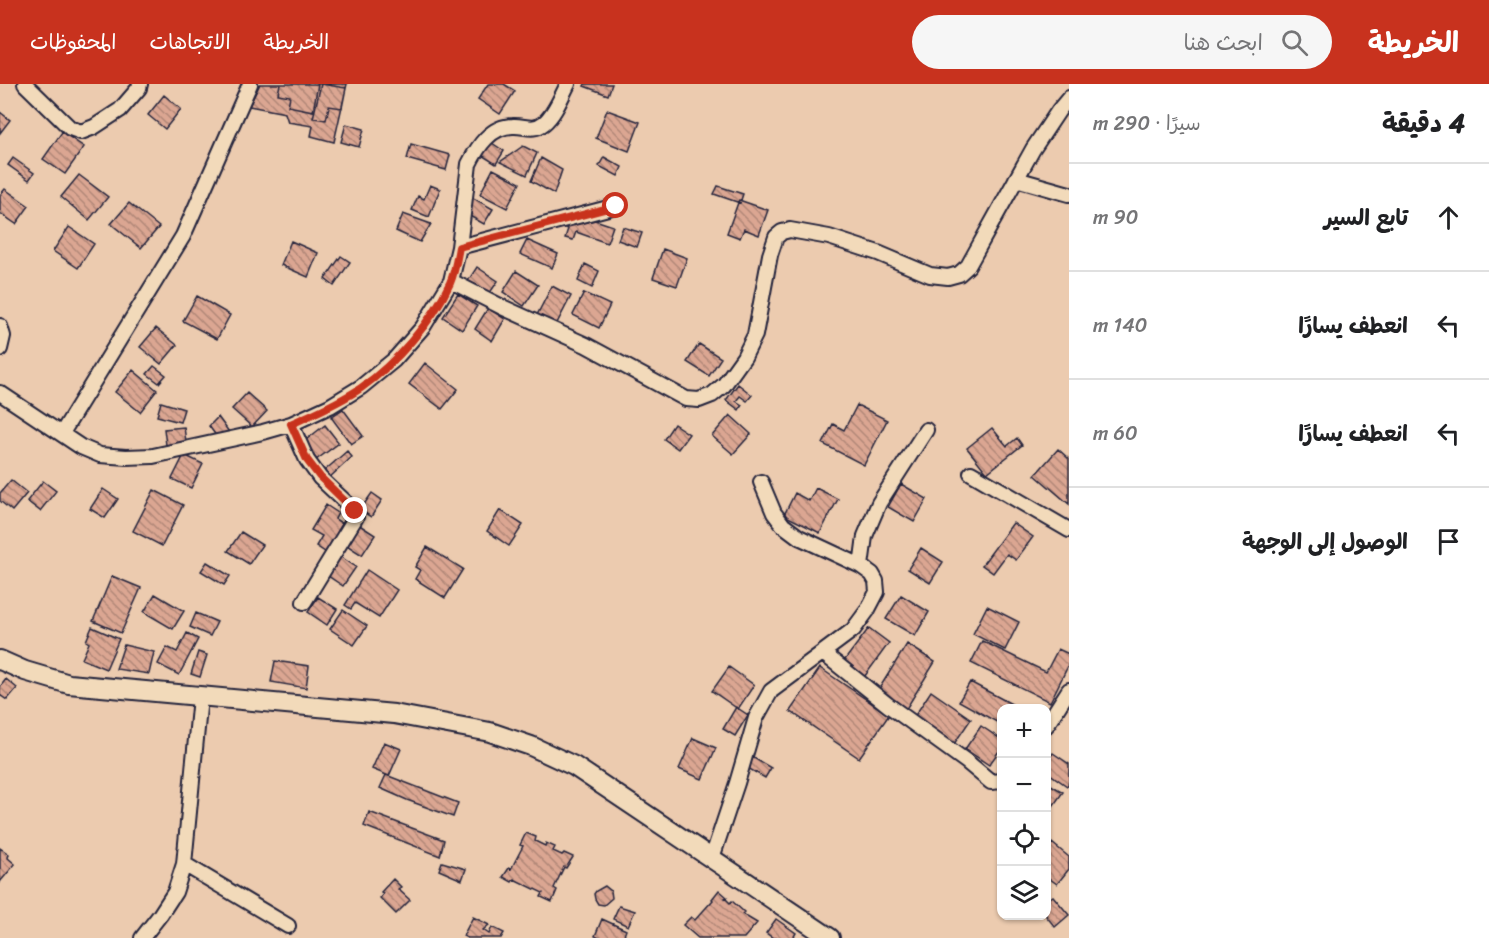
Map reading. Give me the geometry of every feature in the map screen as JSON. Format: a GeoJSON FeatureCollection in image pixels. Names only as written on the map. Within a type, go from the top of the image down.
{"type":"FeatureCollection","features":[{"type":"Feature","properties":{"kind":"street"},"geometry":{"type":"LineString","coordinates":[[25,84],[70,128],[81,132],[120,111],[140,84]]}},
{"type":"Feature","properties":{"kind":"street"},"geometry":{"type":"LineString","coordinates":[[62,433],[183,236],[250,84]]}},
{"type":"Feature","properties":{"kind":"street"},"geometry":{"type":"LineString","coordinates":[[0,393],[81,447],[100,455],[126,457],[153,456],[263,432],[291,424],[330,406],[361,387],[394,360],[423,327],[451,281],[459,247],[469,164],[475,153],[487,137],[502,127],[514,125],[534,129],[543,124],[551,116],[568,84]]}},
{"type":"Feature","properties":{"kind":"street"},"geometry":{"type":"LineString","coordinates":[[451,281],[586,345],[686,399],[699,400],[712,395],[724,385],[744,357],[755,335],[770,255],[776,237],[782,232],[790,230],[829,237],[878,252],[930,275],[948,277],[959,274],[968,266],[1016,179],[1069,98]]}},
{"type":"Feature","properties":{"kind":"street"},"geometry":{"type":"LineString","coordinates":[[1016,179],[1069,194]]}},
{"type":"Feature","properties":{"kind":"street"},"geometry":{"type":"LineString","coordinates":[[459,247],[616,206]]}},
{"type":"Feature","properties":{"kind":"street"},"geometry":{"type":"LineString","coordinates":[[0,326],[3,336],[0,350]]}},
{"type":"Feature","properties":{"kind":"street"},"geometry":{"type":"LineString","coordinates":[[291,424],[307,460],[356,514],[304,602]]}},
{"type":"Feature","properties":{"kind":"street"},"geometry":{"type":"LineString","coordinates":[[861,566],[865,536],[879,503],[926,430]]}},
{"type":"Feature","properties":{"kind":"street"},"geometry":{"type":"LineString","coordinates":[[971,473],[1069,530]]}},
{"type":"Feature","properties":{"kind":"street"},"geometry":{"type":"LineString","coordinates":[[712,858],[756,718],[771,691],[854,630],[877,592],[876,581],[872,574],[861,566],[799,537],[783,525],[774,513],[761,482]]}},
{"type":"Feature","properties":{"kind":"street"},"geometry":{"type":"LineString","coordinates":[[823,653],[991,782],[997,781]]}},
{"type":"Feature","properties":{"kind":"street"},"geometry":{"type":"LineString","coordinates":[[0,660],[26,671],[69,684],[394,714],[490,732],[531,746],[574,766],[830,938]]}},
{"type":"Feature","properties":{"kind":"street"},"geometry":{"type":"LineString","coordinates":[[1051,719],[1069,690]]}},
{"type":"Feature","properties":{"kind":"street"},"geometry":{"type":"LineString","coordinates":[[142,938],[175,892],[184,864],[200,697]]}},
{"type":"Feature","properties":{"kind":"street"},"geometry":{"type":"LineString","coordinates":[[184,864],[288,926]]}},
{"type":"Feature","properties":{"kind":"building"},"geometry":{"type":"Polygon","coordinates":[[[260,84],[347,84],[334,142],[311,136],[313,126],[288,122],[285,113],[249,106],[260,84]]]}},
{"type":"Feature","properties":{"kind":"building"},"geometry":{"type":"Polygon","coordinates":[[[280,84],[318,84],[313,111],[288,106],[290,96],[278,94],[280,84]]]}},
{"type":"Feature","properties":{"kind":"building"},"geometry":{"type":"Polygon","coordinates":[[[321,84],[346,88],[342,108],[329,106],[326,120],[313,118],[321,84]]]}},
{"type":"Feature","properties":{"kind":"building"},"geometry":{"type":"Polygon","coordinates":[[[488,84],[504,84],[515,91],[500,114],[478,99],[488,84]]]}},
{"type":"Feature","properties":{"kind":"building"},"geometry":{"type":"Polygon","coordinates":[[[585,84],[612,84],[608,95],[584,86],[585,84]]]}},
{"type":"Feature","properties":{"kind":"building"},"geometry":{"type":"Polygon","coordinates":[[[164,95],[181,109],[165,129],[148,115],[164,95]]]}},
{"type":"Feature","properties":{"kind":"building"},"geometry":{"type":"Polygon","coordinates":[[[607,110],[640,122],[629,151],[596,138],[607,110]]]}},
{"type":"Feature","properties":{"kind":"building"},"geometry":{"type":"Polygon","coordinates":[[[0,112],[10,120],[0,133],[0,112]]]}},
{"type":"Feature","properties":{"kind":"building"},"geometry":{"type":"Polygon","coordinates":[[[346,124],[364,129],[359,147],[341,142],[346,124]]]}},
{"type":"Feature","properties":{"kind":"building"},"geometry":{"type":"Polygon","coordinates":[[[62,132],[84,147],[65,174],[43,159],[62,132]]]}},
{"type":"Feature","properties":{"kind":"building"},"geometry":{"type":"Polygon","coordinates":[[[489,141],[504,151],[496,164],[480,154],[489,141]]]}},
{"type":"Feature","properties":{"kind":"building"},"geometry":{"type":"Polygon","coordinates":[[[411,144],[450,155],[446,170],[407,159],[411,144]]]}},
{"type":"Feature","properties":{"kind":"building"},"geometry":{"type":"Polygon","coordinates":[[[523,146],[537,153],[527,175],[500,162],[523,146]]]}},
{"type":"Feature","properties":{"kind":"building"},"geometry":{"type":"Polygon","coordinates":[[[604,157],[622,167],[618,176],[599,166],[604,157]]]}},
{"type":"Feature","properties":{"kind":"building"},"geometry":{"type":"Polygon","coordinates":[[[13,158],[34,173],[29,180],[8,165],[13,158]]]}},
{"type":"Feature","properties":{"kind":"building"},"geometry":{"type":"Polygon","coordinates":[[[541,158],[562,170],[554,194],[531,181],[541,158]]]}},
{"type":"Feature","properties":{"kind":"building"},"geometry":{"type":"Polygon","coordinates":[[[493,169],[520,183],[507,208],[480,194],[493,169]]]}},
{"type":"Feature","properties":{"kind":"building"},"geometry":{"type":"Polygon","coordinates":[[[79,175],[108,197],[89,220],[61,197],[79,175]]]}},
{"type":"Feature","properties":{"kind":"building"},"geometry":{"type":"Polygon","coordinates":[[[430,185],[440,189],[429,217],[412,210],[418,196],[424,199],[430,185]]]}},
{"type":"Feature","properties":{"kind":"building"},"geometry":{"type":"Polygon","coordinates":[[[718,186],[743,194],[740,203],[714,194],[718,186]]]}},
{"type":"Feature","properties":{"kind":"building"},"geometry":{"type":"Polygon","coordinates":[[[5,189],[29,206],[16,224],[0,213],[0,195],[5,189]]]}},
{"type":"Feature","properties":{"kind":"building"},"geometry":{"type":"Polygon","coordinates":[[[468,195],[493,209],[484,224],[466,214],[468,195]]]}},
{"type":"Feature","properties":{"kind":"building"},"geometry":{"type":"Polygon","coordinates":[[[739,200],[768,210],[759,235],[744,229],[740,238],[727,233],[739,200]]]}},
{"type":"Feature","properties":{"kind":"building"},"geometry":{"type":"Polygon","coordinates":[[[129,203],[159,227],[141,248],[111,224],[129,203]]]}},
{"type":"Feature","properties":{"kind":"building"},"geometry":{"type":"Polygon","coordinates":[[[403,214],[431,224],[420,242],[396,231],[403,214]]]}},
{"type":"Feature","properties":{"kind":"building"},"geometry":{"type":"Polygon","coordinates":[[[595,220],[613,226],[607,243],[576,232],[573,240],[565,238],[568,229],[563,227],[595,220]]]}},
{"type":"Feature","properties":{"kind":"building"},"geometry":{"type":"Polygon","coordinates":[[[69,227],[94,244],[78,268],[53,251],[69,227]]]}},
{"type":"Feature","properties":{"kind":"building"},"geometry":{"type":"Polygon","coordinates":[[[623,227],[642,233],[637,247],[618,240],[623,227]]]}},
{"type":"Feature","properties":{"kind":"building"},"geometry":{"type":"Polygon","coordinates":[[[527,240],[558,254],[552,268],[520,254],[527,240]]]}},
{"type":"Feature","properties":{"kind":"building"},"geometry":{"type":"Polygon","coordinates":[[[291,241],[318,253],[308,277],[281,265],[291,241]]]}},
{"type":"Feature","properties":{"kind":"building"},"geometry":{"type":"Polygon","coordinates":[[[663,249],[687,258],[677,286],[653,278],[663,249]]]}},
{"type":"Feature","properties":{"kind":"building"},"geometry":{"type":"Polygon","coordinates":[[[341,256],[350,262],[334,286],[325,279],[341,256]]]}},
{"type":"Feature","properties":{"kind":"building"},"geometry":{"type":"Polygon","coordinates":[[[585,264],[599,271],[592,288],[578,281],[585,264]]]}},
{"type":"Feature","properties":{"kind":"building"},"geometry":{"type":"Polygon","coordinates":[[[477,267],[498,281],[487,297],[466,284],[477,267]]]}},
{"type":"Feature","properties":{"kind":"building"},"geometry":{"type":"Polygon","coordinates":[[[516,271],[538,285],[524,306],[503,292],[516,271]]]}},
{"type":"Feature","properties":{"kind":"building"},"geometry":{"type":"Polygon","coordinates":[[[552,286],[571,296],[555,327],[536,317],[552,286]]]}},
{"type":"Feature","properties":{"kind":"building"},"geometry":{"type":"Polygon","coordinates":[[[584,293],[610,305],[599,328],[573,315],[584,293]]]}},
{"type":"Feature","properties":{"kind":"building"},"geometry":{"type":"Polygon","coordinates":[[[458,294],[477,306],[462,330],[443,317],[458,294]]]}},
{"type":"Feature","properties":{"kind":"building"},"geometry":{"type":"Polygon","coordinates":[[[197,296],[230,315],[217,339],[183,321],[197,296]]]}},
{"type":"Feature","properties":{"kind":"building"},"geometry":{"type":"Polygon","coordinates":[[[488,308],[505,319],[492,341],[475,329],[488,308]]]}},
{"type":"Feature","properties":{"kind":"building"},"geometry":{"type":"Polygon","coordinates":[[[156,328],[177,345],[161,364],[140,347],[156,328]]]}},
{"type":"Feature","properties":{"kind":"building"},"geometry":{"type":"Polygon","coordinates":[[[699,344],[721,358],[709,376],[687,362],[699,344]]]}},
{"type":"Feature","properties":{"kind":"building"},"geometry":{"type":"Polygon","coordinates":[[[425,363],[458,389],[442,409],[409,384],[425,363]]]}},
{"type":"Feature","properties":{"kind":"building"},"geometry":{"type":"Polygon","coordinates":[[[154,366],[166,375],[159,383],[147,374],[154,366]]]}},
{"type":"Feature","properties":{"kind":"building"},"geometry":{"type":"Polygon","coordinates":[[[133,370],[157,390],[140,412],[115,392],[133,370]]]}},
{"type":"Feature","properties":{"kind":"building"},"geometry":{"type":"Polygon","coordinates":[[[738,384],[752,395],[747,401],[740,396],[736,401],[742,405],[739,410],[726,400],[738,384]]]}},
{"type":"Feature","properties":{"kind":"building"},"geometry":{"type":"Polygon","coordinates":[[[247,393],[267,411],[252,427],[232,409],[247,393]]]}},
{"type":"Feature","properties":{"kind":"building"},"geometry":{"type":"Polygon","coordinates":[[[161,402],[184,409],[180,422],[157,416],[161,402]]]}},
{"type":"Feature","properties":{"kind":"building"},"geometry":{"type":"Polygon","coordinates":[[[857,405],[887,420],[864,465],[823,444],[833,424],[844,430],[857,405]]]}},
{"type":"Feature","properties":{"kind":"building"},"geometry":{"type":"Polygon","coordinates":[[[343,409],[363,436],[351,444],[331,417],[343,409]]]}},
{"type":"Feature","properties":{"kind":"building"},"geometry":{"type":"Polygon","coordinates":[[[730,415],[751,434],[733,454],[712,436],[730,415]]]}},
{"type":"Feature","properties":{"kind":"building"},"geometry":{"type":"Polygon","coordinates":[[[218,417],[229,432],[217,437],[209,426],[218,417]]]}},
{"type":"Feature","properties":{"kind":"building"},"geometry":{"type":"Polygon","coordinates":[[[674,424],[689,434],[678,449],[664,439],[674,424]]]}},
{"type":"Feature","properties":{"kind":"building"},"geometry":{"type":"Polygon","coordinates":[[[325,425],[339,443],[316,460],[302,443],[325,425]]]}},
{"type":"Feature","properties":{"kind":"building"},"geometry":{"type":"Polygon","coordinates":[[[184,427],[186,442],[166,445],[164,429],[184,427]]]}},
{"type":"Feature","properties":{"kind":"building"},"geometry":{"type":"Polygon","coordinates":[[[992,428],[1007,446],[1017,438],[1022,445],[987,473],[967,448],[992,428]]]}},
{"type":"Feature","properties":{"kind":"building"},"geometry":{"type":"Polygon","coordinates":[[[1058,449],[1069,459],[1069,504],[1035,475],[1058,449]]]}},
{"type":"Feature","properties":{"kind":"building"},"geometry":{"type":"Polygon","coordinates":[[[347,451],[352,457],[329,478],[323,472],[347,451]]]}},
{"type":"Feature","properties":{"kind":"building"},"geometry":{"type":"Polygon","coordinates":[[[184,455],[203,464],[191,488],[172,479],[184,455]]]}},
{"type":"Feature","properties":{"kind":"building"},"geometry":{"type":"Polygon","coordinates":[[[11,480],[27,493],[12,511],[0,501],[0,493],[11,480]]]}},
{"type":"Feature","properties":{"kind":"building"},"geometry":{"type":"Polygon","coordinates":[[[43,481],[56,491],[40,511],[27,501],[43,481]]]}},
{"type":"Feature","properties":{"kind":"building"},"geometry":{"type":"Polygon","coordinates":[[[901,484],[927,499],[914,522],[888,507],[901,484]]]}},
{"type":"Feature","properties":{"kind":"building"},"geometry":{"type":"Polygon","coordinates":[[[816,488],[838,499],[820,533],[784,515],[795,493],[809,501],[816,488]]]}},
{"type":"Feature","properties":{"kind":"building"},"geometry":{"type":"Polygon","coordinates":[[[103,489],[118,499],[105,518],[90,509],[103,489]]]}},
{"type":"Feature","properties":{"kind":"building"},"geometry":{"type":"Polygon","coordinates":[[[154,490],[183,505],[162,546],[133,531],[154,490]]]}},
{"type":"Feature","properties":{"kind":"building"},"geometry":{"type":"Polygon","coordinates":[[[372,493],[382,500],[371,517],[360,510],[372,493]]]}},
{"type":"Feature","properties":{"kind":"building"},"geometry":{"type":"Polygon","coordinates":[[[326,505],[338,513],[335,519],[346,526],[328,554],[316,546],[322,536],[311,530],[326,505]]]}},
{"type":"Feature","properties":{"kind":"building"},"geometry":{"type":"Polygon","coordinates":[[[500,510],[523,525],[509,546],[487,531],[500,510]]]}},
{"type":"Feature","properties":{"kind":"building"},"geometry":{"type":"Polygon","coordinates":[[[1013,523],[1033,537],[1016,560],[1007,554],[993,573],[982,565],[1013,523]]]}},
{"type":"Feature","properties":{"kind":"building"},"geometry":{"type":"Polygon","coordinates":[[[358,524],[375,535],[362,555],[345,544],[358,524]]]}},
{"type":"Feature","properties":{"kind":"building"},"geometry":{"type":"Polygon","coordinates":[[[241,532],[262,545],[249,564],[228,551],[241,532]]]}},
{"type":"Feature","properties":{"kind":"building"},"geometry":{"type":"Polygon","coordinates":[[[427,547],[463,569],[445,598],[415,579],[420,570],[415,567],[427,547]]]}},
{"type":"Feature","properties":{"kind":"building"},"geometry":{"type":"Polygon","coordinates":[[[921,548],[943,562],[930,583],[908,569],[921,548]]]}},
{"type":"Feature","properties":{"kind":"building"},"geometry":{"type":"Polygon","coordinates":[[[338,555],[356,567],[343,586],[325,574],[338,555]]]}},
{"type":"Feature","properties":{"kind":"building"},"geometry":{"type":"Polygon","coordinates":[[[207,562],[230,576],[224,585],[201,571],[207,562]]]}},
{"type":"Feature","properties":{"kind":"building"},"geometry":{"type":"Polygon","coordinates":[[[367,570],[397,590],[379,618],[355,603],[351,609],[345,605],[367,570]]]}},
{"type":"Feature","properties":{"kind":"building"},"geometry":{"type":"Polygon","coordinates":[[[112,576],[141,588],[121,633],[93,621],[112,576]]]}},
{"type":"Feature","properties":{"kind":"building"},"geometry":{"type":"Polygon","coordinates":[[[155,594],[184,611],[173,629],[144,612],[155,594]]]}},
{"type":"Feature","properties":{"kind":"building"},"geometry":{"type":"Polygon","coordinates":[[[901,595],[929,612],[915,636],[886,619],[901,595]]]}},
{"type":"Feature","properties":{"kind":"building"},"geometry":{"type":"Polygon","coordinates":[[[318,597],[337,609],[327,625],[308,612],[318,597]]]}},
{"type":"Feature","properties":{"kind":"building"},"geometry":{"type":"Polygon","coordinates":[[[987,606],[1019,622],[1005,650],[973,634],[987,606]]]}},
{"type":"Feature","properties":{"kind":"building"},"geometry":{"type":"Polygon","coordinates":[[[343,610],[367,626],[354,645],[330,629],[343,610]]]}},
{"type":"Feature","properties":{"kind":"building"},"geometry":{"type":"Polygon","coordinates":[[[196,613],[217,622],[210,636],[190,627],[196,613]]]}},
{"type":"Feature","properties":{"kind":"building"},"geometry":{"type":"Polygon","coordinates":[[[92,627],[119,639],[106,669],[82,659],[89,643],[86,641],[92,627]]]}},
{"type":"Feature","properties":{"kind":"building"},"geometry":{"type":"Polygon","coordinates":[[[869,628],[889,643],[862,680],[841,665],[869,628]]]}},
{"type":"Feature","properties":{"kind":"building"},"geometry":{"type":"Polygon","coordinates":[[[187,633],[198,639],[179,675],[158,664],[167,647],[177,652],[187,633]]]}},
{"type":"Feature","properties":{"kind":"building"},"geometry":{"type":"Polygon","coordinates":[[[982,641],[1046,672],[1058,649],[1069,654],[1069,664],[1050,702],[971,663],[982,641]]]}},
{"type":"Feature","properties":{"kind":"building"},"geometry":{"type":"Polygon","coordinates":[[[907,644],[935,662],[906,709],[877,692],[907,644]]]}},
{"type":"Feature","properties":{"kind":"building"},"geometry":{"type":"Polygon","coordinates":[[[124,645],[154,652],[149,674],[116,669],[124,645]]]}},
{"type":"Feature","properties":{"kind":"building"},"geometry":{"type":"Polygon","coordinates":[[[198,652],[207,655],[200,677],[191,674],[198,652]]]}},
{"type":"Feature","properties":{"kind":"building"},"geometry":{"type":"Polygon","coordinates":[[[275,661],[309,666],[306,688],[271,682],[275,661]]]}},
{"type":"Feature","properties":{"kind":"building"},"geometry":{"type":"Polygon","coordinates":[[[729,667],[754,685],[738,709],[712,691],[729,667]]]}},
{"type":"Feature","properties":{"kind":"building"},"geometry":{"type":"Polygon","coordinates":[[[820,668],[889,715],[859,758],[790,711],[820,668]]]}},
{"type":"Feature","properties":{"kind":"building"},"geometry":{"type":"Polygon","coordinates":[[[6,679],[17,688],[7,700],[0,695],[0,687],[6,679]]]}},
{"type":"Feature","properties":{"kind":"building"},"geometry":{"type":"Polygon","coordinates":[[[970,682],[1011,704],[997,704],[997,722],[959,701],[970,682]]]}},
{"type":"Feature","properties":{"kind":"building"},"geometry":{"type":"Polygon","coordinates":[[[931,691],[971,719],[954,744],[914,717],[931,691]]]}},
{"type":"Feature","properties":{"kind":"building"},"geometry":{"type":"Polygon","coordinates":[[[736,707],[748,715],[735,736],[723,729],[736,707]]]}},
{"type":"Feature","properties":{"kind":"building"},"geometry":{"type":"Polygon","coordinates":[[[981,726],[997,737],[997,754],[989,765],[965,749],[981,726]]]}},
{"type":"Feature","properties":{"kind":"building"},"geometry":{"type":"Polygon","coordinates":[[[693,738],[716,748],[702,779],[679,769],[693,738]]]}},
{"type":"Feature","properties":{"kind":"building"},"geometry":{"type":"Polygon","coordinates":[[[384,742],[401,749],[389,776],[372,769],[384,742]]]}},
{"type":"Feature","properties":{"kind":"building"},"geometry":{"type":"Polygon","coordinates":[[[1053,753],[1069,764],[1067,786],[1051,775],[1053,753]]]}},
{"type":"Feature","properties":{"kind":"building"},"geometry":{"type":"Polygon","coordinates":[[[752,757],[771,768],[765,778],[746,767],[752,757]]]}},
{"type":"Feature","properties":{"kind":"building"},"geometry":{"type":"Polygon","coordinates":[[[386,775],[458,803],[453,817],[380,788],[386,775]]]}},
{"type":"Feature","properties":{"kind":"building"},"geometry":{"type":"Polygon","coordinates":[[[1051,785],[1063,792],[1051,809],[1051,785]]]}},
{"type":"Feature","properties":{"kind":"building"},"geometry":{"type":"Polygon","coordinates":[[[369,812],[444,840],[440,856],[364,826],[369,812]]]}},
{"type":"Feature","properties":{"kind":"building"},"geometry":{"type":"Polygon","coordinates":[[[526,833],[536,837],[535,841],[545,846],[546,843],[555,847],[553,851],[573,857],[566,868],[564,867],[554,888],[557,890],[552,902],[541,897],[543,893],[514,879],[512,882],[503,877],[509,868],[511,869],[523,846],[520,845],[526,833]]]}},
{"type":"Feature","properties":{"kind":"building"},"geometry":{"type":"Polygon","coordinates":[[[1051,844],[1069,857],[1069,869],[1057,884],[1051,880],[1051,844]]]}},
{"type":"Feature","properties":{"kind":"building"},"geometry":{"type":"Polygon","coordinates":[[[0,848],[9,854],[8,858],[15,864],[0,882],[0,848]]]}},
{"type":"Feature","properties":{"kind":"building"},"geometry":{"type":"Polygon","coordinates":[[[442,862],[466,869],[462,880],[439,870],[442,862]]]}},
{"type":"Feature","properties":{"kind":"building"},"geometry":{"type":"Polygon","coordinates":[[[393,879],[401,887],[398,889],[410,900],[396,914],[380,898],[383,894],[381,892],[393,879]]]}},
{"type":"Feature","properties":{"kind":"building"},"geometry":{"type":"Polygon","coordinates":[[[605,886],[611,891],[612,898],[604,905],[598,904],[594,894],[605,886]]]}},
{"type":"Feature","properties":{"kind":"building"},"geometry":{"type":"Polygon","coordinates":[[[719,890],[730,903],[732,901],[744,912],[742,914],[757,923],[744,938],[698,938],[683,925],[691,917],[695,920],[719,890]]]}},
{"type":"Feature","properties":{"kind":"building"},"geometry":{"type":"Polygon","coordinates":[[[1053,896],[1069,915],[1055,927],[1049,920],[1053,896]]]}},
{"type":"Feature","properties":{"kind":"building"},"geometry":{"type":"Polygon","coordinates":[[[619,906],[635,911],[628,926],[613,919],[619,906]]]}},
{"type":"Feature","properties":{"kind":"building"},"geometry":{"type":"Polygon","coordinates":[[[473,917],[489,925],[483,930],[489,934],[492,927],[504,933],[501,938],[463,936],[473,917]]]}},
{"type":"Feature","properties":{"kind":"building"},"geometry":{"type":"Polygon","coordinates":[[[602,919],[626,930],[623,938],[595,936],[602,919]]]}},
{"type":"Feature","properties":{"kind":"building"},"geometry":{"type":"Polygon","coordinates":[[[776,919],[796,933],[793,938],[773,938],[766,933],[776,919]]]}},
{"type":"Feature","properties":{"kind":"route"},"geometry":{"type":"LineString","coordinates":[[355,511],[320,477],[307,460],[291,424],[330,406],[361,387],[394,360],[423,327],[451,281],[459,247],[616,206]]}}]}
